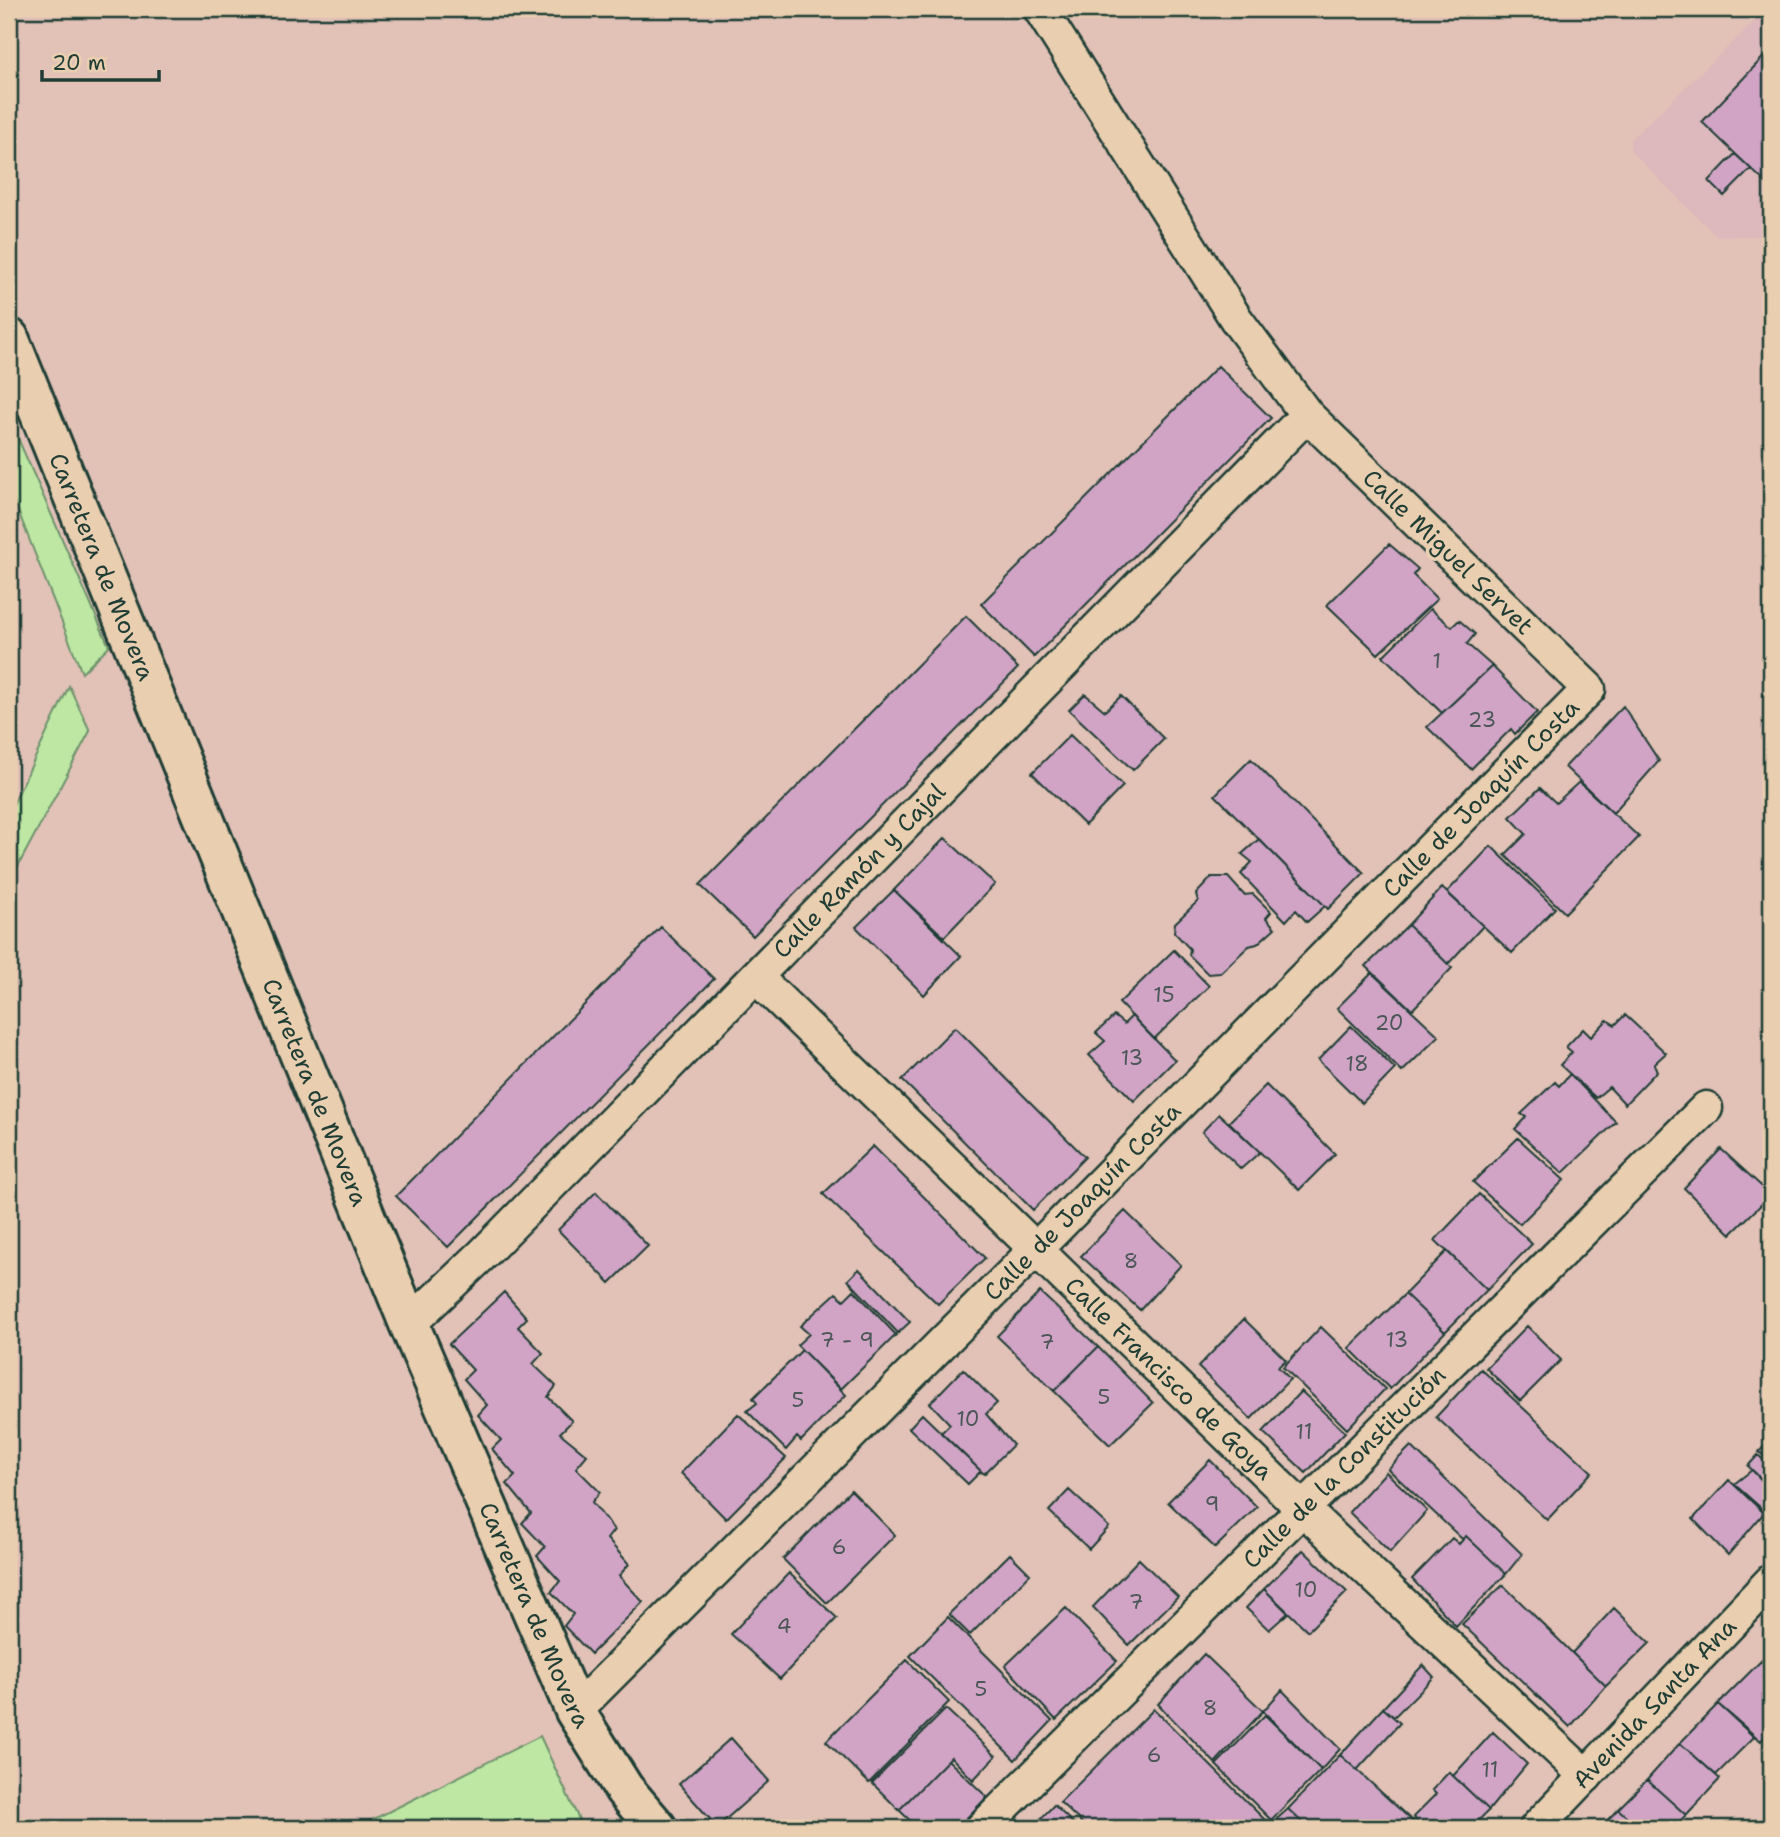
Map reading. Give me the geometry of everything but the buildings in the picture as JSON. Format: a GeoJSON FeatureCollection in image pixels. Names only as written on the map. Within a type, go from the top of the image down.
{"type":"FeatureCollection","features":[{"type":"Feature","properties":{"kind":"main road","name":"Carretera de Movera"},"geometry":{"type":"LineString","coordinates":[[9,338],[409,1324],[575,1711],[624,1789],[657,1828]]}},
{"type":"Feature","properties":{"kind":"street","name":"Calle Miguel Servet"},"geometry":{"type":"LineString","coordinates":[[1040,9],[1236,319],[1307,415],[1589,689]]}},
{"type":"Feature","properties":{"kind":"street","name":"Calle Ramón y Cajal"},"geometry":{"type":"LineString","coordinates":[[409,1324],[482,1255],[756,978],[1307,415]]}},
{"type":"Feature","properties":{"kind":"street","name":"Calle de Joaquín Costa"},"geometry":{"type":"LineString","coordinates":[[575,1711],[1589,689]]}},
{"type":"Feature","properties":{"kind":"street","name":"Calle Francisco de Goya"},"geometry":{"type":"LineString","coordinates":[[756,978],[1304,1510],[1586,1776]]}},
{"type":"Feature","properties":{"kind":"street","name":"Calle de la Constitución"},"geometry":{"type":"LineString","coordinates":[[982,1828],[1706,1108]]}},
{"type":"Feature","properties":{"kind":"street","name":"Avenida Santa Ana"},"geometry":{"type":"LineString","coordinates":[[1536,1828],[1771,1581]]}},
{"type":"Feature","properties":{"kind":"shaded area"},"geometry":{"type":"Polygon","coordinates":[[[1771,9],[1771,236],[1716,236],[1631,151],[1630,140],[1771,9]]]}},
{"type":"Feature","properties":{"kind":"green space"},"geometry":{"type":"Polygon","coordinates":[[[9,418],[109,646],[82,673],[9,488],[9,418]]]}},
{"type":"Feature","properties":{"kind":"green space"},"geometry":{"type":"Polygon","coordinates":[[[69,686],[90,731],[9,883],[9,813],[69,686]]]}},
{"type":"Feature","properties":{"kind":"green space"},"geometry":{"type":"Polygon","coordinates":[[[540,1736],[583,1828],[356,1828],[540,1736]]]}}]}
